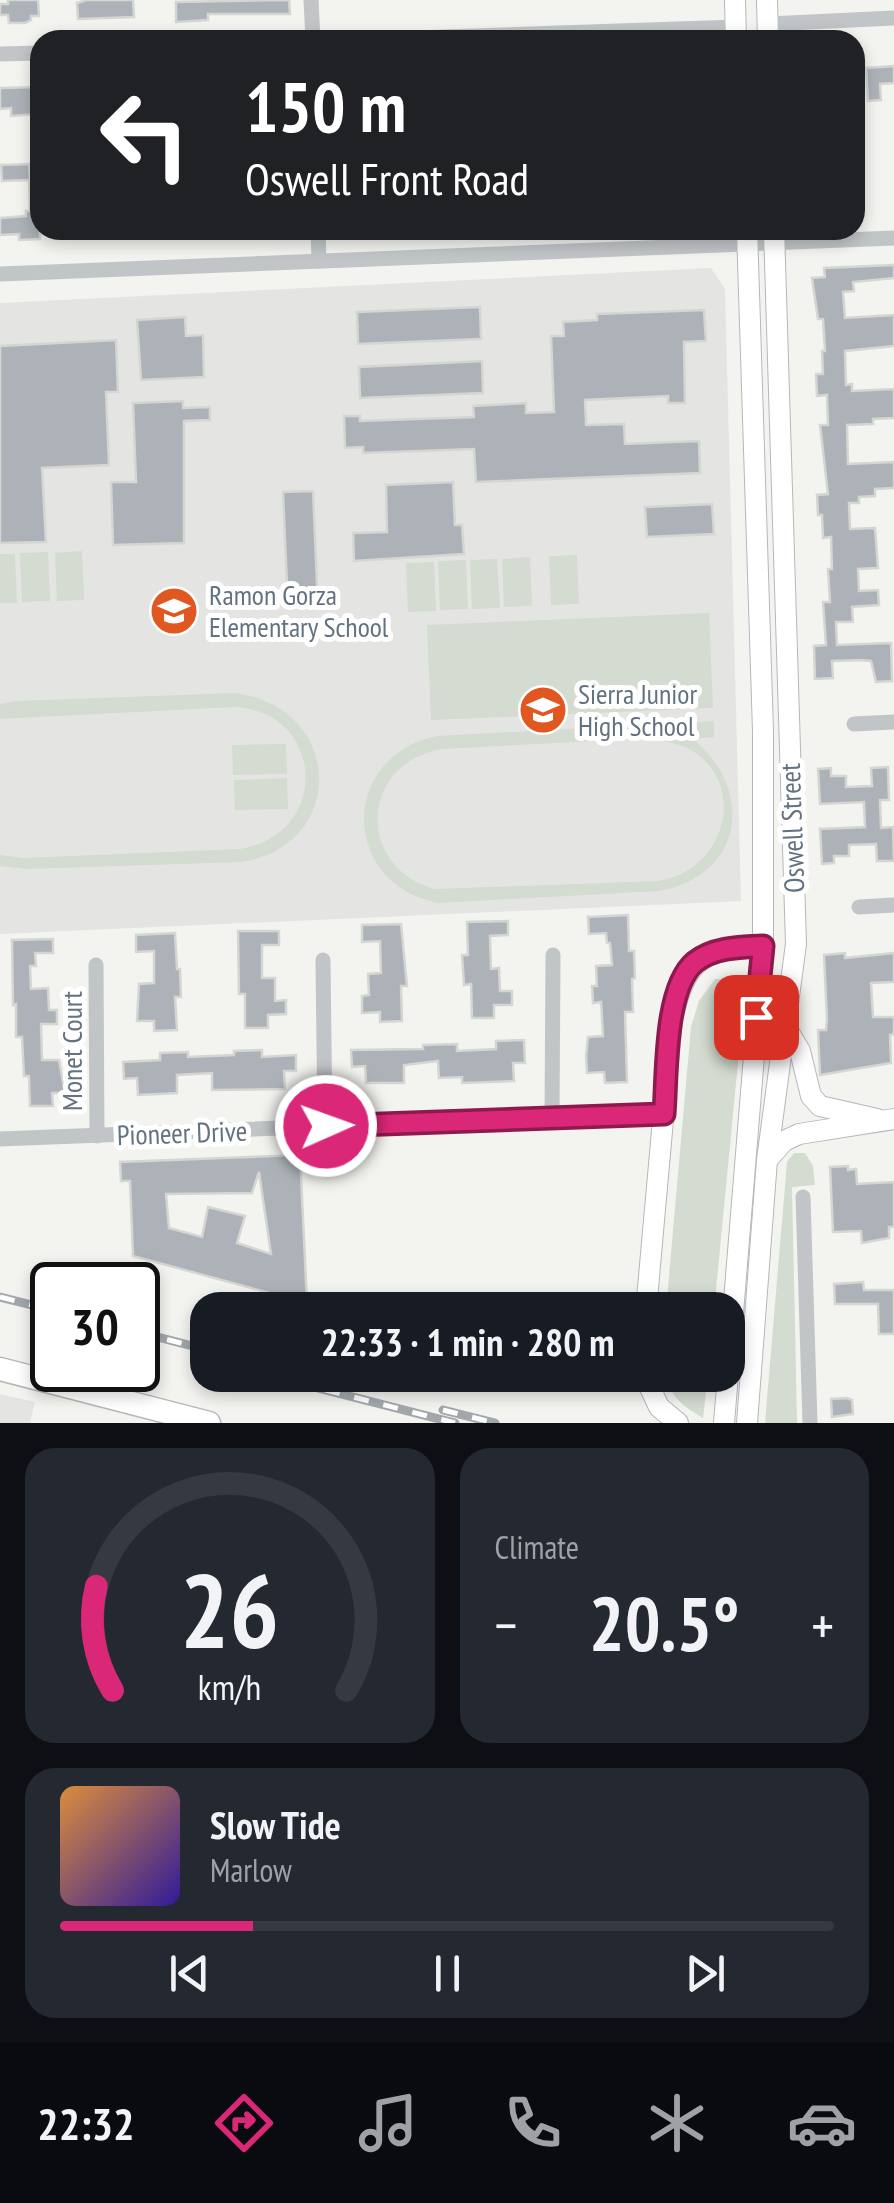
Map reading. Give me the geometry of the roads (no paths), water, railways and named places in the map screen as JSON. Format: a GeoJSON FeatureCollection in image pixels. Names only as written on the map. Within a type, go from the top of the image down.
{"type":"FeatureCollection","features":[{"type":"Feature","properties":{"kind":"main road"},"geometry":{"type":"LineString","coordinates":[[735,0],[736,30]]}},
{"type":"Feature","properties":{"kind":"main road"},"geometry":{"type":"LineString","coordinates":[[767,0],[768,30]]}},
{"type":"Feature","properties":{"kind":"main road","name":"Oswell Street"},"geometry":{"type":"LineString","coordinates":[[724,1423],[763,946],[763,731],[748,240]]}},
{"type":"Feature","properties":{"kind":"main road","name":"Oswell Street"},"geometry":{"type":"LineString","coordinates":[[747,1415],[767,1160],[796,944],[774,240]]}},
{"type":"Feature","properties":{"kind":"main road"},"geometry":{"type":"LineString","coordinates":[[648,1292],[672,1019],[680,986],[695,962],[728,948],[763,946]]}},
{"type":"Feature","properties":{"kind":"main road"},"geometry":{"type":"LineString","coordinates":[[785,1026],[800,1051],[811,1096],[820,1106],[886,1119]]}},
{"type":"Feature","properties":{"kind":"main road"},"geometry":{"type":"LineString","coordinates":[[767,1160],[784,1140],[799,1134],[886,1119]]}},
{"type":"Feature","properties":{"kind":"main road"},"geometry":{"type":"LineString","coordinates":[[0,1369],[208,1423]]}},
{"type":"Feature","properties":{"kind":"main road"},"geometry":{"type":"LineString","coordinates":[[652,1392],[659,1407],[678,1423]]}},
{"type":"Feature","properties":{"kind":"street"},"geometry":{"type":"LineString","coordinates":[[312,0],[312,30]]}},
{"type":"Feature","properties":{"kind":"street"},"geometry":{"type":"LineString","coordinates":[[786,30],[894,18]]}},
{"type":"Feature","properties":{"kind":"street"},"geometry":{"type":"LineString","coordinates":[[0,54],[30,53]]}},
{"type":"Feature","properties":{"kind":"street"},"geometry":{"type":"LineString","coordinates":[[865,238],[894,238]]}},
{"type":"Feature","properties":{"kind":"street"},"geometry":{"type":"LineString","coordinates":[[318,240],[319,262]]}},
{"type":"Feature","properties":{"kind":"street"},"geometry":{"type":"LineString","coordinates":[[0,274],[319,262],[712,240]]}},
{"type":"Feature","properties":{"kind":"street"},"geometry":{"type":"LineString","coordinates":[[854,724],[894,722]]}},
{"type":"Feature","properties":{"kind":"street"},"geometry":{"type":"LineString","coordinates":[[860,907],[894,905]]}},
{"type":"Feature","properties":{"kind":"street"},"geometry":{"type":"LineString","coordinates":[[552,955],[552,1116]]}},
{"type":"Feature","properties":{"kind":"street"},"geometry":{"type":"LineString","coordinates":[[324,960],[326,1126]]}},
{"type":"Feature","properties":{"kind":"street","name":"Monet Court"},"geometry":{"type":"LineString","coordinates":[[96,965],[97,1136]]}},
{"type":"Feature","properties":{"kind":"street","name":"Pioneer Drive"},"geometry":{"type":"LineString","coordinates":[[0,1139],[664,1114]]}},
{"type":"Feature","properties":{"kind":"street"},"geometry":{"type":"LineString","coordinates":[[803,1197],[810,1423]]}},
{"type":"Feature","properties":{"kind":"railway"},"geometry":{"type":"LineString","coordinates":[[0,1297],[30,1304]]}},
{"type":"Feature","properties":{"kind":"railway"},"geometry":{"type":"LineString","coordinates":[[160,1338],[190,1345]]}},
{"type":"Feature","properties":{"kind":"railway"},"geometry":{"type":"LineString","coordinates":[[334,1392],[455,1423]]}},
{"type":"Feature","properties":{"kind":"railway"},"geometry":{"type":"LineString","coordinates":[[443,1410],[495,1423]]}},
{"type":"Feature","properties":{"kind":"place","name":"Ramon Gorza Elementary School"},"geometry":{"type":"Point","coordinates":[174,611]}},
{"type":"Feature","properties":{"kind":"place","name":"Sierra Junior High School"},"geometry":{"type":"Point","coordinates":[543,710]}}]}
